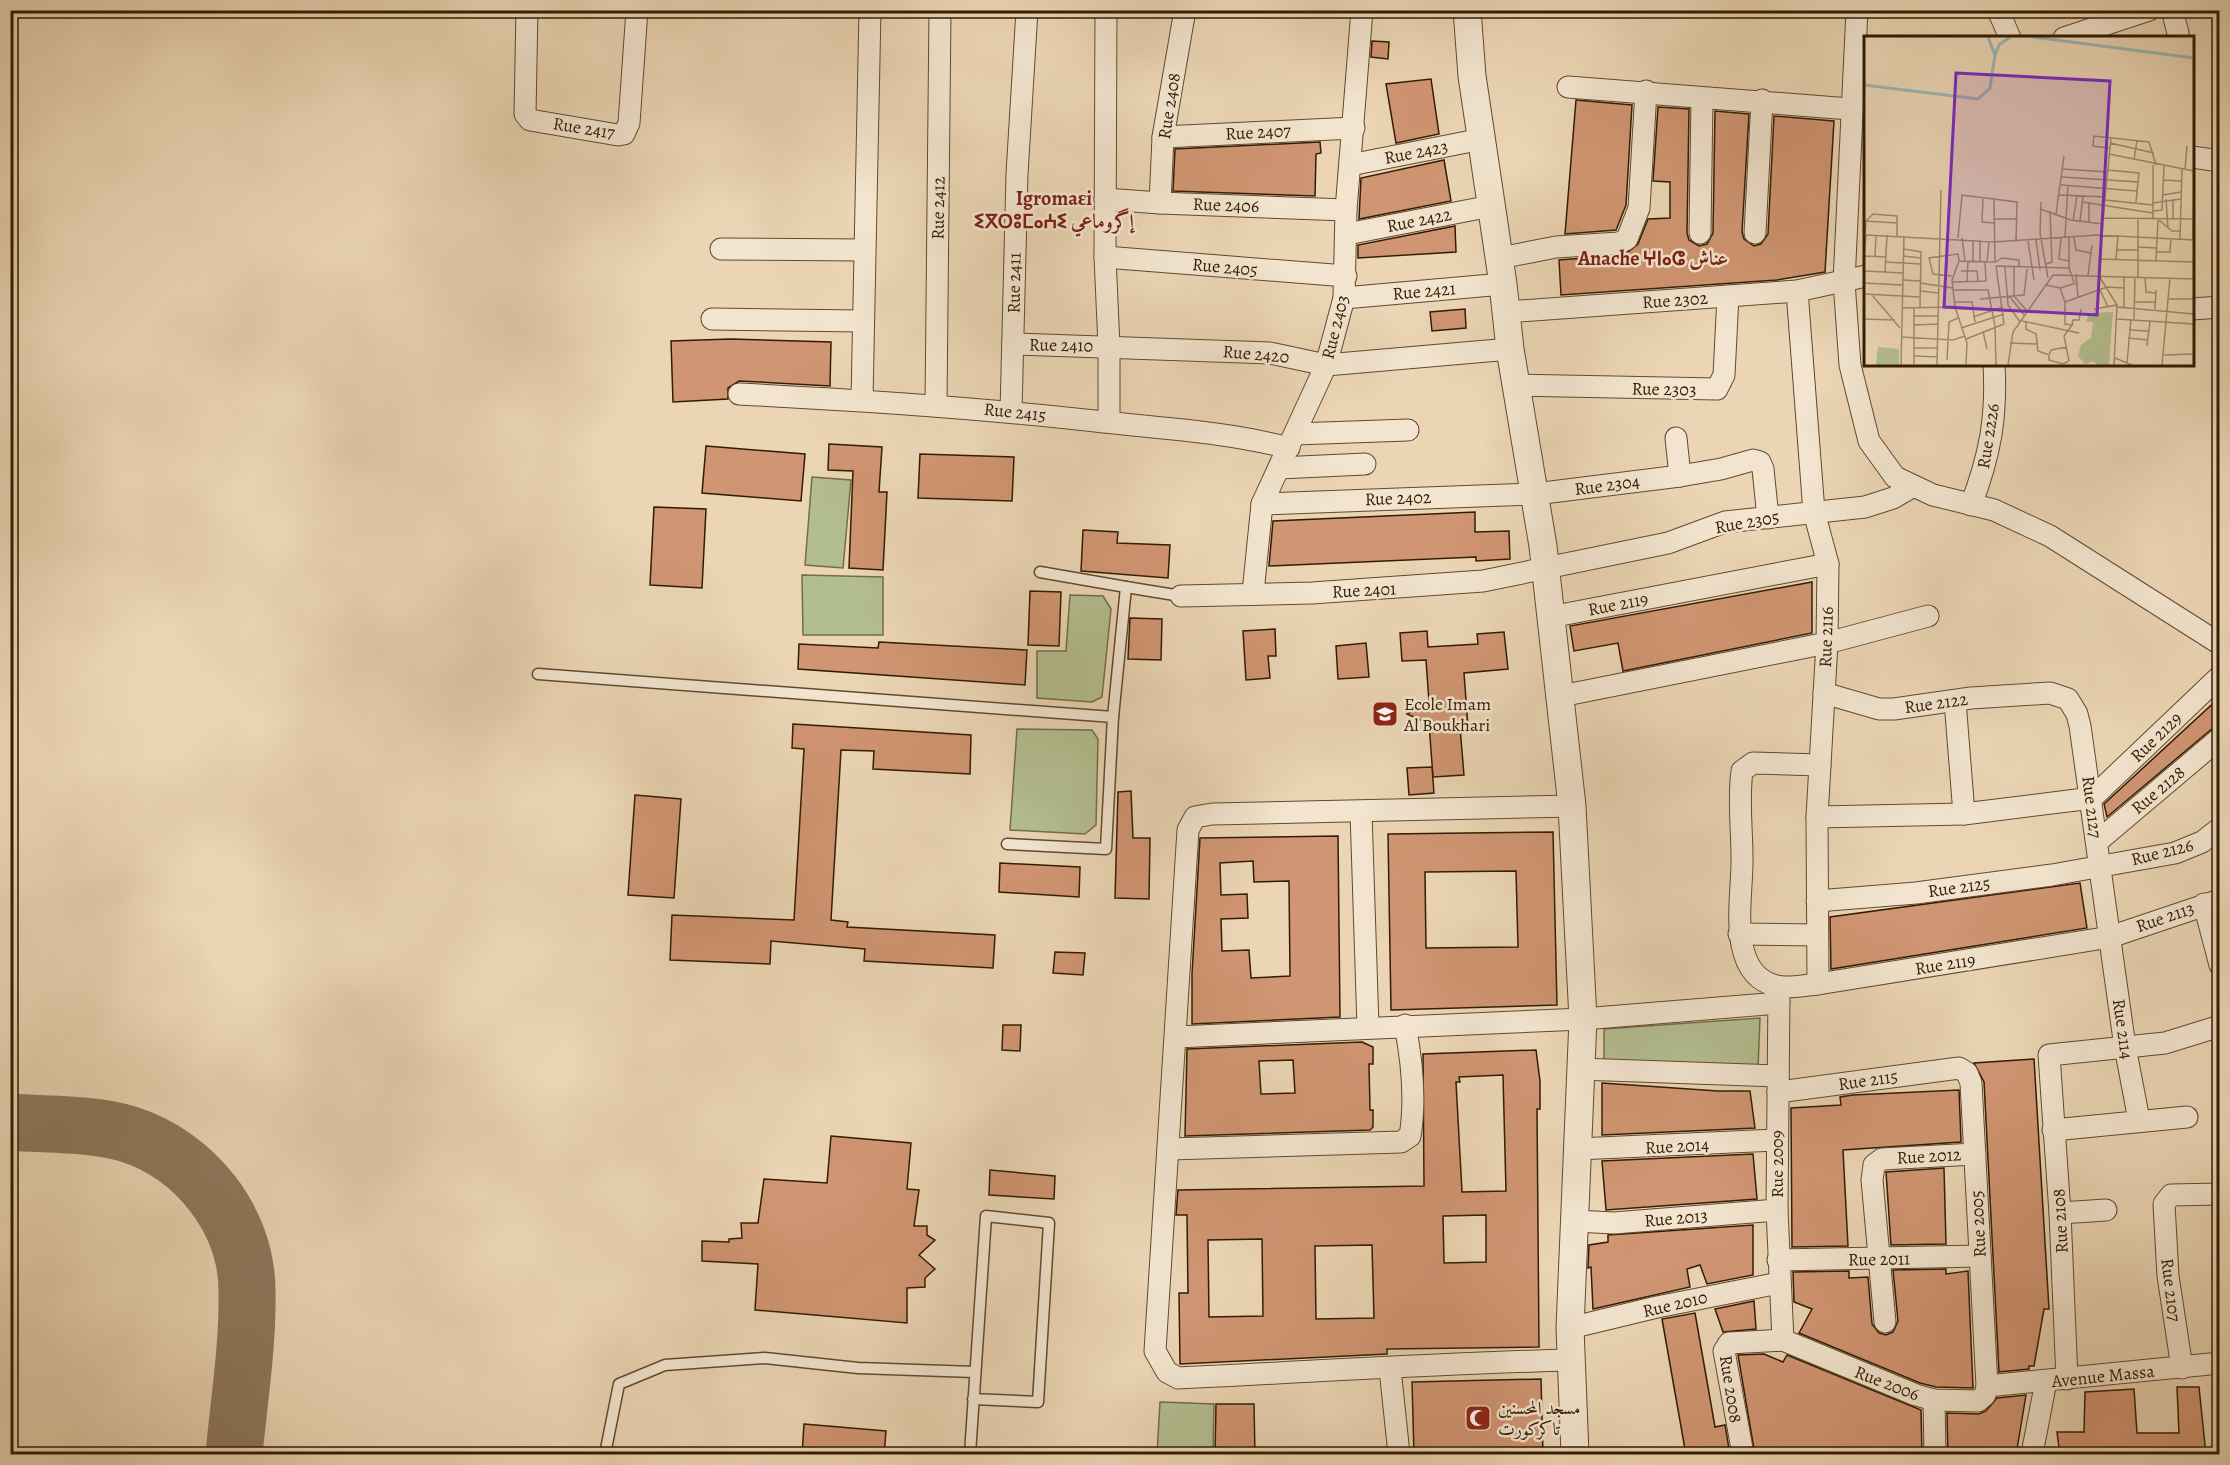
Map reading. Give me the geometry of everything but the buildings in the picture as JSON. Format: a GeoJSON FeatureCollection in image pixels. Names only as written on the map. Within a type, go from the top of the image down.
{"type":"FeatureCollection","features":[{"type":"Feature","properties":{"kind":"street","name":"Rue 2417"},"geometry":{"type":"LineString","coordinates":[[527,10],[525,114],[530,120],[618,135],[624,134],[629,123],[637,10]]}},
{"type":"Feature","properties":{"kind":"street"},"geometry":{"type":"LineString","coordinates":[[862,400],[870,10]]}},
{"type":"Feature","properties":{"kind":"street","name":"Rue 2412"},"geometry":{"type":"LineString","coordinates":[[936,405],[940,10]]}},
{"type":"Feature","properties":{"kind":"street","name":"Rue 2411"},"geometry":{"type":"LineString","coordinates":[[1011,412],[1017,174],[1027,10]]}},
{"type":"Feature","properties":{"kind":"street"},"geometry":{"type":"LineString","coordinates":[[1106,10],[1105,257],[1109,346],[1109,422]]}},
{"type":"Feature","properties":{"kind":"street","name":"Rue 2408"},"geometry":{"type":"LineString","coordinates":[[1160,203],[1162,137],[1185,10]]}},
{"type":"Feature","properties":{"kind":"street","name":"Rue 2403"},"geometry":{"type":"LineString","coordinates":[[1253,593],[1262,504],[1326,364],[1344,298],[1346,210],[1362,10]]}},
{"type":"Feature","properties":{"kind":"street"},"geometry":{"type":"LineString","coordinates":[[1467,10],[1510,349],[1546,570],[1572,806],[1583,1019],[1570,1328],[1575,1455]]}},
{"type":"Feature","properties":{"kind":"street"},"geometry":{"type":"LineString","coordinates":[[1857,10],[1856,64],[1850,109],[1856,219],[1844,282],[1850,365],[1869,441],[1895,477],[1912,488],[1994,510],[2050,536],[2220,644]]}},
{"type":"Feature","properties":{"kind":"street"},"geometry":{"type":"LineString","coordinates":[[1998,10],[2009,36]]}},
{"type":"Feature","properties":{"kind":"street"},"geometry":{"type":"LineString","coordinates":[[2070,36],[2149,10]]}},
{"type":"Feature","properties":{"kind":"street"},"geometry":{"type":"LineString","coordinates":[[2172,10],[2178,33]]}},
{"type":"Feature","properties":{"kind":"street"},"geometry":{"type":"LineString","coordinates":[[1568,87],[1646,91],[1702,98],[1762,100],[1850,109]]}},
{"type":"Feature","properties":{"kind":"street"},"geometry":{"type":"LineString","coordinates":[[1500,258],[1556,247],[1619,243],[1627,239],[1639,208],[1646,91]]}},
{"type":"Feature","properties":{"kind":"street"},"geometry":{"type":"LineString","coordinates":[[1700,233],[1702,98]]}},
{"type":"Feature","properties":{"kind":"street"},"geometry":{"type":"LineString","coordinates":[[1755,233],[1762,100]]}},
{"type":"Feature","properties":{"kind":"street","name":"Rue 2407"},"geometry":{"type":"LineString","coordinates":[[1162,137],[1354,128]]}},
{"type":"Feature","properties":{"kind":"street","name":"Rue 2423"},"geometry":{"type":"LineString","coordinates":[[1350,165],[1482,139]]}},
{"type":"Feature","properties":{"kind":"street"},"geometry":{"type":"LineString","coordinates":[[2194,157],[2220,161]]}},
{"type":"Feature","properties":{"kind":"street","name":"Rue 2406"},"geometry":{"type":"LineString","coordinates":[[1105,199],[1346,210]]}},
{"type":"Feature","properties":{"kind":"street","name":"Rue 2422"},"geometry":{"type":"LineString","coordinates":[[1347,234],[1491,207]]}},
{"type":"Feature","properties":{"kind":"street"},"geometry":{"type":"LineString","coordinates":[[721,249],[864,250]]}},
{"type":"Feature","properties":{"kind":"street","name":"Rue 2405"},"geometry":{"type":"LineString","coordinates":[[1105,257],[1346,276]]}},
{"type":"Feature","properties":{"kind":"street","name":"Rue 2302"},"geometry":{"type":"LineString","coordinates":[[1506,312],[1797,291],[1864,277]]}},
{"type":"Feature","properties":{"kind":"street","name":"Rue 2421"},"geometry":{"type":"LineString","coordinates":[[1344,298],[1503,284]]}},
{"type":"Feature","properties":{"kind":"street","name":"Rue 2116"},"geometry":{"type":"LineString","coordinates":[[1797,291],[1814,512],[1828,564],[1827,643],[1817,817],[1818,984]]}},
{"type":"Feature","properties":{"kind":"street","name":"Rue 2303"},"geometry":{"type":"LineString","coordinates":[[1516,386],[1717,388],[1724,375],[1728,296]]}},
{"type":"Feature","properties":{"kind":"street"},"geometry":{"type":"LineString","coordinates":[[2194,309],[2220,307]]}},
{"type":"Feature","properties":{"kind":"street"},"geometry":{"type":"LineString","coordinates":[[712,319],[862,321]]}},
{"type":"Feature","properties":{"kind":"street","name":"Rue 2410"},"geometry":{"type":"LineString","coordinates":[[1013,344],[1109,346]]}},
{"type":"Feature","properties":{"kind":"street","name":"Rue 2420"},"geometry":{"type":"LineString","coordinates":[[1109,346],[1270,353],[1326,364],[1510,349]]}},
{"type":"Feature","properties":{"kind":"street","name":"Rue 2226"},"geometry":{"type":"LineString","coordinates":[[1971,505],[1987,463],[1991,439],[1995,366]]}},
{"type":"Feature","properties":{"kind":"street","name":"Rue 2415"},"geometry":{"type":"LineString","coordinates":[[739,394],[936,405],[1292,441],[1408,430]]}},
{"type":"Feature","properties":{"kind":"street"},"geometry":{"type":"LineString","coordinates":[[1676,438],[1680,476]]}},
{"type":"Feature","properties":{"kind":"street","name":"Rue 2304"},"geometry":{"type":"LineString","coordinates":[[1535,494],[1680,476],[1721,469],[1753,460],[1758,461],[1763,469],[1768,518]]}},
{"type":"Feature","properties":{"kind":"street"},"geometry":{"type":"LineString","coordinates":[[1279,468],[1365,464]]}},
{"type":"Feature","properties":{"kind":"street","name":"Rue 2305"},"geometry":{"type":"LineString","coordinates":[[1546,570],[1668,543],[1725,522],[1865,507],[1893,498],[1912,488]]}},
{"type":"Feature","properties":{"kind":"street","name":"Rue 2402"},"geometry":{"type":"LineString","coordinates":[[1262,504],[1535,494]]}},
{"type":"Feature","properties":{"kind":"street","name":"Rue 2119"},"geometry":{"type":"LineString","coordinates":[[1550,617],[1828,564]]}},
{"type":"Feature","properties":{"kind":"street","name":"Rue 2401"},"geometry":{"type":"LineString","coordinates":[[1181,596],[1312,593],[1433,586],[1483,581],[1546,570]]}},
{"type":"Feature","properties":{"kind":"street"},"geometry":{"type":"LineString","coordinates":[[1561,696],[1827,643],[1928,616]]}},
{"type":"Feature","properties":{"kind":"street","name":"Rue 2129"},"geometry":{"type":"LineString","coordinates":[[2092,798],[2220,676]]}},
{"type":"Feature","properties":{"kind":"street","name":"Rue 2122"},"geometry":{"type":"LineString","coordinates":[[1824,693],[1879,709],[2050,693]]}},
{"type":"Feature","properties":{"kind":"street","name":"Rue 2127"},"geometry":{"type":"LineString","coordinates":[[2050,693],[2068,699],[2077,714],[2092,798],[2110,937]]}},
{"type":"Feature","properties":{"kind":"street"},"geometry":{"type":"LineString","coordinates":[[1955,701],[1964,814]]}},
{"type":"Feature","properties":{"kind":"street","name":"Rue 2128"},"geometry":{"type":"LineString","coordinates":[[2097,842],[2220,738]]}},
{"type":"Feature","properties":{"kind":"street"},"geometry":{"type":"LineString","coordinates":[[1779,995],[1756,973],[1742,949],[1739,934],[1743,859],[1739,807],[1742,771],[1753,763],[1820,765]]}},
{"type":"Feature","properties":{"kind":"street"},"geometry":{"type":"LineString","coordinates":[[1817,817],[1964,814],[2092,798]]}},
{"type":"Feature","properties":{"kind":"street"},"geometry":{"type":"LineString","coordinates":[[1571,1360],[1426,1364],[1390,1369],[1178,1378],[1167,1372],[1155,1351],[1157,1281],[1169,1149],[1188,830],[1195,817],[1212,814],[1572,806]]}},
{"type":"Feature","properties":{"kind":"street"},"geometry":{"type":"LineString","coordinates":[[1361,812],[1368,1027]]}},
{"type":"Feature","properties":{"kind":"street","name":"Rue 2126"},"geometry":{"type":"LineString","coordinates":[[2099,866],[2175,853],[2202,842],[2220,828]]}},
{"type":"Feature","properties":{"kind":"street","name":"Rue 2125"},"geometry":{"type":"LineString","coordinates":[[1817,901],[1916,893],[2099,866]]}},
{"type":"Feature","properties":{"kind":"street"},"geometry":{"type":"LineString","coordinates":[[2212,902],[2220,965]]}},
{"type":"Feature","properties":{"kind":"street","name":"Rue 2113"},"geometry":{"type":"LineString","coordinates":[[2110,937],[2212,902]]}},
{"type":"Feature","properties":{"kind":"street"},"geometry":{"type":"LineString","coordinates":[[1739,934],[1817,935]]}},
{"type":"Feature","properties":{"kind":"street","name":"Rue 2119"},"geometry":{"type":"LineString","coordinates":[[1176,1037],[1405,1025],[1583,1019],[1779,995],[1818,984],[2110,937]]}},
{"type":"Feature","properties":{"kind":"street","name":"Rue 2114"},"geometry":{"type":"LineString","coordinates":[[2110,937],[2125,1047],[2139,1120]]}},
{"type":"Feature","properties":{"kind":"street","name":"Rue 2009"},"geometry":{"type":"LineString","coordinates":[[1779,995],[1776,1140],[1778,1260],[1783,1340]]}},
{"type":"Feature","properties":{"kind":"street"},"geometry":{"type":"LineString","coordinates":[[1169,1149],[1401,1142],[1410,1136],[1412,1122],[1410,1051],[1405,1025]]}},
{"type":"Feature","properties":{"kind":"street"},"geometry":{"type":"LineString","coordinates":[[2125,1047],[2164,1043],[2220,1026]]}},
{"type":"Feature","properties":{"kind":"street","name":"Rue 2108"},"geometry":{"type":"LineString","coordinates":[[2032,1455],[2057,1380],[2060,1213],[2049,1055],[2125,1047]]}},
{"type":"Feature","properties":{"kind":"street","name":"Rue 2115"},"geometry":{"type":"LineString","coordinates":[[1581,1069],[1778,1084],[1959,1068]]}},
{"type":"Feature","properties":{"kind":"street","name":"Rue 2005"},"geometry":{"type":"LineString","coordinates":[[1959,1068],[1967,1073],[1971,1083],[1987,1386]]}},
{"type":"Feature","properties":{"kind":"street"},"geometry":{"type":"LineString","coordinates":[[2053,1130],[2187,1117]]}},
{"type":"Feature","properties":{"kind":"street","name":"Rue 2014"},"geometry":{"type":"LineString","coordinates":[[1577,1149],[1776,1140]]}},
{"type":"Feature","properties":{"kind":"street","name":"Rue 2012"},"geometry":{"type":"LineString","coordinates":[[1880,1260],[1872,1180],[1874,1165],[1882,1159],[1975,1154]]}},
{"type":"Feature","properties":{"kind":"street","name":"Rue 2107"},"geometry":{"type":"LineString","coordinates":[[2182,1368],[2168,1276],[2163,1212],[2166,1199],[2171,1195],[2220,1194]]}},
{"type":"Feature","properties":{"kind":"street","name":"Rue 2013"},"geometry":{"type":"LineString","coordinates":[[1575,1221],[1614,1223],[1777,1210]]}},
{"type":"Feature","properties":{"kind":"street"},"geometry":{"type":"LineString","coordinates":[[2060,1213],[2106,1210]]}},
{"type":"Feature","properties":{"kind":"street","name":"Rue 2011"},"geometry":{"type":"LineString","coordinates":[[1778,1260],[1880,1260],[1980,1256]]}},
{"type":"Feature","properties":{"kind":"street"},"geometry":{"type":"LineString","coordinates":[[1880,1260],[1885,1322]]}},
{"type":"Feature","properties":{"kind":"street","name":"Rue 2010"},"geometry":{"type":"LineString","coordinates":[[1570,1328],[1658,1307],[1779,1283]]}},
{"type":"Feature","properties":{"kind":"street","name":"Rue 2006"},"geometry":{"type":"LineString","coordinates":[[1783,1340],[1890,1385],[1934,1400],[1978,1401],[1985,1395],[1987,1386]]}},
{"type":"Feature","properties":{"kind":"street","name":"Rue 2008"},"geometry":{"type":"LineString","coordinates":[[1743,1455],[1727,1381],[1725,1346],[1729,1343],[1783,1340]]}},
{"type":"Feature","properties":{"kind":"street","name":"Avenue Massa"},"geometry":{"type":"LineString","coordinates":[[1987,1386],[2220,1363]]}},
{"type":"Feature","properties":{"kind":"street"},"geometry":{"type":"LineString","coordinates":[[1390,1369],[1399,1455]]}},
{"type":"Feature","properties":{"kind":"street"},"geometry":{"type":"LineString","coordinates":[[1934,1400],[1935,1455]]}},
{"type":"Feature","properties":{"kind":"lane"},"geometry":{"type":"LineString","coordinates":[[1040,572],[1181,596]]}},
{"type":"Feature","properties":{"kind":"lane"},"geometry":{"type":"LineString","coordinates":[[1007,844],[1106,849],[1113,717],[1126,587]]}},
{"type":"Feature","properties":{"kind":"lane"},"geometry":{"type":"LineString","coordinates":[[538,674],[1113,717]]}},
{"type":"Feature","properties":{"kind":"lane"},"geometry":{"type":"LineString","coordinates":[[970,1455],[973,1399],[986,1216],[1049,1223],[1038,1402],[973,1399]]}},
{"type":"Feature","properties":{"kind":"lane"},"geometry":{"type":"LineString","coordinates":[[605,1455],[620,1384],[665,1365],[765,1358],[858,1368],[975,1372]]}},
{"type":"Feature","properties":{"kind":"green space"},"geometry":{"type":"Polygon","coordinates":[[[2211,11],[2219,11],[2219,80],[2211,11]]]}},
{"type":"Feature","properties":{"kind":"green space"},"geometry":{"type":"Polygon","coordinates":[[[812,477],[851,480],[843,568],[805,565],[812,477]]]}},
{"type":"Feature","properties":{"kind":"green space"},"geometry":{"type":"Polygon","coordinates":[[[802,575],[883,577],[883,635],[803,635],[802,575]]]}},
{"type":"Feature","properties":{"kind":"green space"},"geometry":{"type":"Polygon","coordinates":[[[1070,595],[1103,596],[1111,609],[1102,697],[1092,702],[1037,698],[1037,651],[1066,651],[1070,595]]]}},
{"type":"Feature","properties":{"kind":"green space"},"geometry":{"type":"Polygon","coordinates":[[[1017,729],[1092,730],[1098,739],[1096,825],[1085,834],[1010,830],[1017,729]]]}},
{"type":"Feature","properties":{"kind":"green space"},"geometry":{"type":"Polygon","coordinates":[[[1760,1018],[1758,1069],[1604,1062],[1604,1029],[1760,1018]]]}},
{"type":"Feature","properties":{"kind":"green space"},"geometry":{"type":"Polygon","coordinates":[[[1160,1402],[1214,1404],[1213,1454],[1157,1454],[1160,1402]]]}},
{"type":"Feature","properties":{"kind":"taxiway"},"geometry":{"type":"LineString","coordinates":[[10,1122],[85,1126],[128,1134],[175,1157],[213,1194],[238,1239],[245,1265],[247,1291],[245,1352],[234,1454]]}},
{"type":"Feature","properties":{"kind":"place","name":"Ecole Imam Al Boukhari"},"geometry":{"type":"Point","coordinates":[1385,714]}},
{"type":"Feature","properties":{"kind":"place","name":"مسجد المحسنين تاكركورت"},"geometry":{"type":"Point","coordinates":[1478,1418]}},
{"type":"Feature","properties":{"kind":"district","name":"Igromaɛi ⵉⴳⵔⵓⵎⴰⵄⵉ إگروماعي"},"geometry":{"type":"Point","coordinates":[1054,210]}},
{"type":"Feature","properties":{"kind":"district","name":"Anache ⵖⵏⴰⵛ عناش"},"geometry":{"type":"Point","coordinates":[1653,258]}}]}
